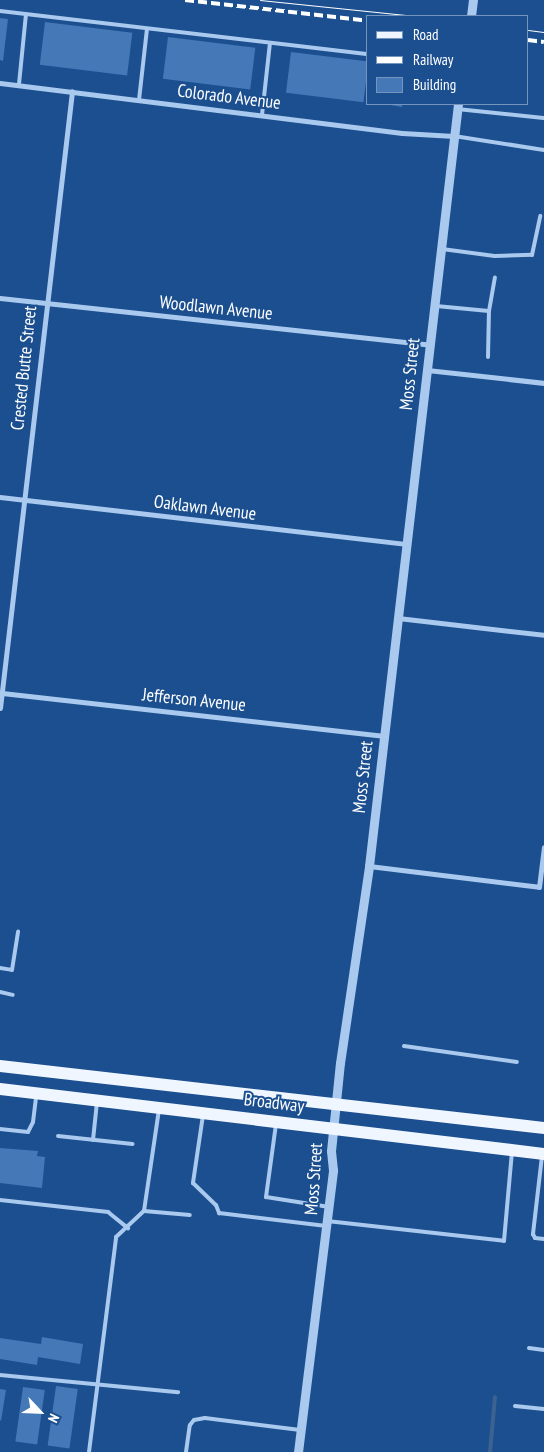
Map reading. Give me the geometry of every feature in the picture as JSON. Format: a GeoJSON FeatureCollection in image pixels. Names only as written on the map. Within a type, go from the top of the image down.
{"type":"FeatureCollection","features":[{"type":"Feature","properties":{"kind":"main road","name":"Broadway"},"geometry":{"type":"LineString","coordinates":[[0,1066],[544,1128]]}},
{"type":"Feature","properties":{"kind":"main road","name":"Broadway"},"geometry":{"type":"LineString","coordinates":[[0,1089],[543,1154]]}},
{"type":"Feature","properties":{"kind":"street"},"geometry":{"type":"LineString","coordinates":[[471,15],[473,0]]}},
{"type":"Feature","properties":{"kind":"street","name":"Colorado Avenue"},"geometry":{"type":"LineString","coordinates":[[0,83],[454,136]]}},
{"type":"Feature","properties":{"kind":"street","name":"Crested Butte Street"},"geometry":{"type":"LineString","coordinates":[[0,708],[45,303],[72,91]]}},
{"type":"Feature","properties":{"kind":"street","name":"Moss Street"},"geometry":{"type":"LineString","coordinates":[[298,1452],[328,1207],[336,1104],[369,866],[457,106]]}},
{"type":"Feature","properties":{"kind":"street","name":"Woodlawn Avenue"},"geometry":{"type":"LineString","coordinates":[[0,298],[430,346]]}},
{"type":"Feature","properties":{"kind":"street"},"geometry":{"type":"LineString","coordinates":[[427,370],[544,383]]}},
{"type":"Feature","properties":{"kind":"street","name":"Oaklawn Avenue"},"geometry":{"type":"LineString","coordinates":[[0,497],[407,544]]}},
{"type":"Feature","properties":{"kind":"street"},"geometry":{"type":"LineString","coordinates":[[398,618],[544,635]]}},
{"type":"Feature","properties":{"kind":"street","name":"Jefferson Avenue"},"geometry":{"type":"LineString","coordinates":[[1,696],[383,736]]}},
{"type":"Feature","properties":{"kind":"street"},"geometry":{"type":"LineString","coordinates":[[369,866],[539,887],[544,847]]}},
{"type":"Feature","properties":{"kind":"lane"},"geometry":{"type":"LineString","coordinates":[[0,11],[366,54]]}},
{"type":"Feature","properties":{"kind":"lane"},"geometry":{"type":"LineString","coordinates":[[18,84],[26,14]]}},
{"type":"Feature","properties":{"kind":"lane"},"geometry":{"type":"LineString","coordinates":[[139,100],[146,28]]}},
{"type":"Feature","properties":{"kind":"lane"},"geometry":{"type":"LineString","coordinates":[[262,115],[270,43]]}},
{"type":"Feature","properties":{"kind":"lane"},"geometry":{"type":"LineString","coordinates":[[457,106],[544,118]]}},
{"type":"Feature","properties":{"kind":"lane"},"geometry":{"type":"LineString","coordinates":[[454,136],[544,150]]}},
{"type":"Feature","properties":{"kind":"lane"},"geometry":{"type":"LineString","coordinates":[[440,248],[495,256],[532,255],[540,216]]}},
{"type":"Feature","properties":{"kind":"lane"},"geometry":{"type":"LineString","coordinates":[[488,357],[489,310],[495,278]]}},
{"type":"Feature","properties":{"kind":"lane"},"geometry":{"type":"LineString","coordinates":[[434,306],[489,310]]}},
{"type":"Feature","properties":{"kind":"lane"},"geometry":{"type":"LineString","coordinates":[[0,968],[12,970],[18,931]]}},
{"type":"Feature","properties":{"kind":"lane"},"geometry":{"type":"LineString","coordinates":[[0,992],[13,994]]}},
{"type":"Feature","properties":{"kind":"lane"},"geometry":{"type":"LineString","coordinates":[[404,1046],[517,1062]]}},
{"type":"Feature","properties":{"kind":"lane"},"geometry":{"type":"LineString","coordinates":[[0,1129],[28,1132],[34,1122],[36,1093]]}},
{"type":"Feature","properties":{"kind":"lane"},"geometry":{"type":"LineString","coordinates":[[93,1140],[97,1100]]}},
{"type":"Feature","properties":{"kind":"lane"},"geometry":{"type":"LineString","coordinates":[[89,1452],[116,1238],[144,1211],[160,1108]]}},
{"type":"Feature","properties":{"kind":"lane"},"geometry":{"type":"LineString","coordinates":[[203,1113],[193,1182],[219,1213],[504,1241],[512,1150]]}},
{"type":"Feature","properties":{"kind":"lane"},"geometry":{"type":"LineString","coordinates":[[276,1121],[266,1197],[328,1207]]}},
{"type":"Feature","properties":{"kind":"lane"},"geometry":{"type":"LineString","coordinates":[[58,1136],[133,1144]]}},
{"type":"Feature","properties":{"kind":"lane"},"geometry":{"type":"LineString","coordinates":[[543,1154],[534,1234],[535,1238],[544,1239]]}},
{"type":"Feature","properties":{"kind":"lane"},"geometry":{"type":"LineString","coordinates":[[0,1200],[108,1212],[128,1228]]}},
{"type":"Feature","properties":{"kind":"lane"},"geometry":{"type":"LineString","coordinates":[[144,1211],[190,1215]]}},
{"type":"Feature","properties":{"kind":"lane"},"geometry":{"type":"LineString","coordinates":[[529,1348],[544,1350]]}},
{"type":"Feature","properties":{"kind":"lane"},"geometry":{"type":"LineString","coordinates":[[0,1375],[178,1392]]}},
{"type":"Feature","properties":{"kind":"lane"},"geometry":{"type":"LineString","coordinates":[[515,1406],[544,1409]]}},
{"type":"Feature","properties":{"kind":"lane"},"geometry":{"type":"LineString","coordinates":[[186,1452],[190,1424],[194,1420],[205,1418],[302,1431]]}},
{"type":"Feature","properties":{"kind":"building"},"geometry":{"type":"Polygon","coordinates":[[[0,18],[8,19],[3,61],[0,60],[0,18]]]}},
{"type":"Feature","properties":{"kind":"building"},"geometry":{"type":"Polygon","coordinates":[[[45,22],[132,33],[127,75],[40,65],[45,22]]]}},
{"type":"Feature","properties":{"kind":"building"},"geometry":{"type":"Polygon","coordinates":[[[168,37],[255,48],[250,89],[163,79],[168,37]]]}},
{"type":"Feature","properties":{"kind":"building"},"geometry":{"type":"Polygon","coordinates":[[[291,52],[366,61],[363,102],[286,93],[291,52]]]}},
{"type":"Feature","properties":{"kind":"building"},"geometry":{"type":"Polygon","coordinates":[[[0,1148],[38,1151],[37,1156],[45,1157],[42,1188],[0,1183],[0,1148]]]}},
{"type":"Feature","properties":{"kind":"building"},"geometry":{"type":"Polygon","coordinates":[[[42,1337],[83,1344],[80,1364],[38,1357],[37,1365],[0,1359],[0,1338],[41,1344],[42,1337]]]}},
{"type":"Feature","properties":{"kind":"building"},"geometry":{"type":"Polygon","coordinates":[[[56,1386],[78,1389],[69,1448],[48,1445],[56,1386]]]}},
{"type":"Feature","properties":{"kind":"building"},"geometry":{"type":"Polygon","coordinates":[[[23,1387],[45,1390],[37,1445],[15,1441],[23,1387]]]}},
{"type":"Feature","properties":{"kind":"building"},"geometry":{"type":"Polygon","coordinates":[[[0,1389],[6,1390],[1,1421],[0,1420],[0,1389]]]}},
{"type":"Feature","properties":{"kind":"waterway"},"geometry":{"type":"LineString","coordinates":[[490,1452],[495,1397]]}},
{"type":"Feature","properties":{"kind":"tram line"},"geometry":{"type":"LineString","coordinates":[[260,0],[405,15]]}},
{"type":"Feature","properties":{"kind":"tram line"},"geometry":{"type":"LineString","coordinates":[[529,30],[544,32]]}},
{"type":"Feature","properties":{"kind":"railway"},"geometry":{"type":"LineString","coordinates":[[185,0],[366,21]]}},
{"type":"Feature","properties":{"kind":"railway"},"geometry":{"type":"LineString","coordinates":[[529,40],[544,42]]}}]}
